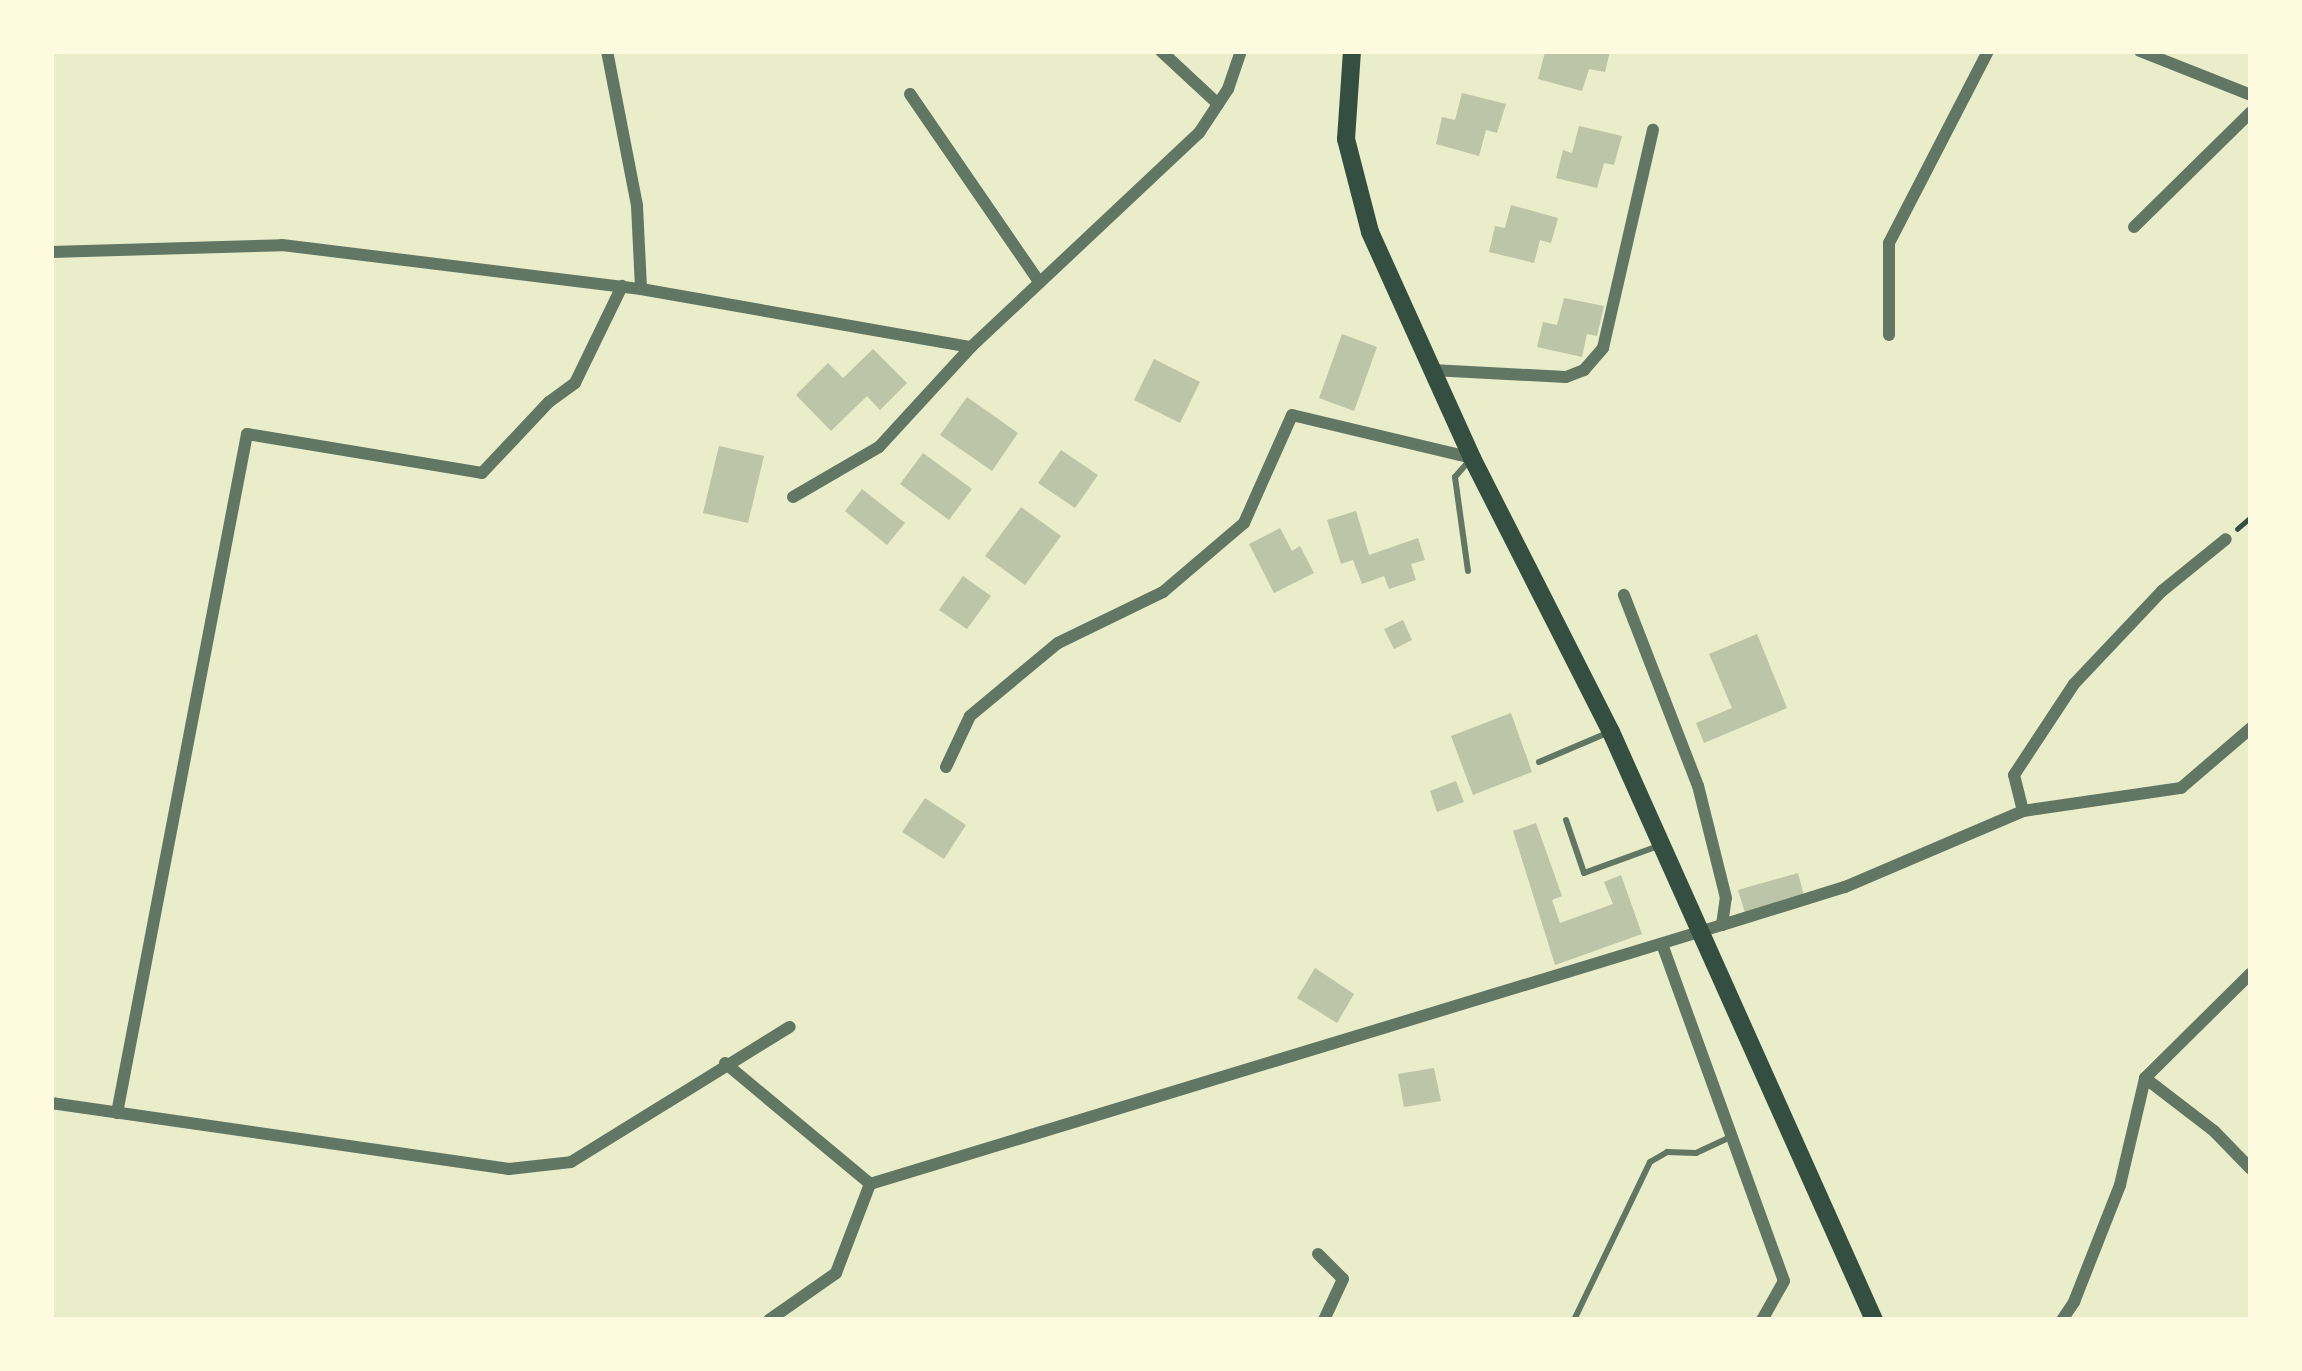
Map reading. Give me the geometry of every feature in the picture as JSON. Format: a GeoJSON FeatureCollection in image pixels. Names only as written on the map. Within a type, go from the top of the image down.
{"type":"FeatureCollection","features":[{"type":"Feature","properties":{"kind":"main road"},"geometry":{"type":"LineString","coordinates":[[1352,51],[1346,139],[1370,232],[1472,458],[1611,732],[1874,1320]]}},
{"type":"Feature","properties":{"kind":"street"},"geometry":{"type":"LineString","coordinates":[[607,51],[637,206],[641,289]]}},
{"type":"Feature","properties":{"kind":"street"},"geometry":{"type":"LineString","coordinates":[[1161,51],[1218,104]]}},
{"type":"Feature","properties":{"kind":"street"},"geometry":{"type":"LineString","coordinates":[[793,497],[879,447],[970,346],[1199,133],[1218,104],[1241,51]]}},
{"type":"Feature","properties":{"kind":"street"},"geometry":{"type":"LineString","coordinates":[[1889,334],[1889,243],[1988,51]]}},
{"type":"Feature","properties":{"kind":"street"},"geometry":{"type":"LineString","coordinates":[[2140,51],[2251,94]]}},
{"type":"Feature","properties":{"kind":"street"},"geometry":{"type":"LineString","coordinates":[[910,94],[1039,282]]}},
{"type":"Feature","properties":{"kind":"street"},"geometry":{"type":"LineString","coordinates":[[2134,227],[2251,112]]}},
{"type":"Feature","properties":{"kind":"street"},"geometry":{"type":"LineString","coordinates":[[1432,370],[1566,377],[1584,370],[1603,348],[1653,130]]}},
{"type":"Feature","properties":{"kind":"street"},"geometry":{"type":"LineString","coordinates":[[51,252],[282,245],[622,286],[970,346]]}},
{"type":"Feature","properties":{"kind":"street"},"geometry":{"type":"LineString","coordinates":[[117,1113],[247,434],[482,473],[549,402],[575,383],[622,286]]}},
{"type":"Feature","properties":{"kind":"street"},"geometry":{"type":"LineString","coordinates":[[946,766],[970,716],[1058,643],[1163,592],[1244,523],[1292,415],[1472,458]]}},
{"type":"Feature","properties":{"kind":"street"},"geometry":{"type":"LineString","coordinates":[[2023,811],[2014,775],[2074,684],[2162,591],[2226,539]]}},
{"type":"Feature","properties":{"kind":"street"},"geometry":{"type":"LineString","coordinates":[[1624,595],[1698,786],[1726,898],[1722,925]]}},
{"type":"Feature","properties":{"kind":"street"},"geometry":{"type":"LineString","coordinates":[[870,1184],[1825,895],[2023,811],[2181,788],[2251,728]]}},
{"type":"Feature","properties":{"kind":"street"},"geometry":{"type":"LineString","coordinates":[[1663,944],[1784,1281],[1762,1320]]}},
{"type":"Feature","properties":{"kind":"street"},"geometry":{"type":"LineString","coordinates":[[2062,1320],[2074,1302],[2120,1185],[2145,1078],[2251,973]]}},
{"type":"Feature","properties":{"kind":"street"},"geometry":{"type":"LineString","coordinates":[[51,1103],[509,1169],[572,1162],[725,1063],[790,1028]]}},
{"type":"Feature","properties":{"kind":"street"},"geometry":{"type":"LineString","coordinates":[[725,1063],[870,1184]]}},
{"type":"Feature","properties":{"kind":"street"},"geometry":{"type":"LineString","coordinates":[[2145,1078],[2214,1131],[2251,1169]]}},
{"type":"Feature","properties":{"kind":"street"},"geometry":{"type":"LineString","coordinates":[[769,1320],[836,1273],[870,1184]]}},
{"type":"Feature","properties":{"kind":"street"},"geometry":{"type":"LineString","coordinates":[[1318,1254],[1343,1279],[1324,1320]]}},
{"type":"Feature","properties":{"kind":"lane"},"geometry":{"type":"LineString","coordinates":[[1468,571],[1455,477],[1472,458]]}},
{"type":"Feature","properties":{"kind":"lane"},"geometry":{"type":"LineString","coordinates":[[1539,762],[1611,732]]}},
{"type":"Feature","properties":{"kind":"lane"},"geometry":{"type":"LineString","coordinates":[[1566,820],[1584,873],[1661,844]]}},
{"type":"Feature","properties":{"kind":"lane"},"geometry":{"type":"LineString","coordinates":[[1574,1320],[1650,1162],[1667,1152],[1696,1153],[1730,1137]]}},
{"type":"Feature","properties":{"kind":"building"},"geometry":{"type":"Polygon","coordinates":[[[1610,51],[1605,72],[1589,69],[1582,91],[1538,79],[1545,52],[1610,51]]]}},
{"type":"Feature","properties":{"kind":"building"},"geometry":{"type":"Polygon","coordinates":[[[1462,93],[1506,104],[1497,133],[1486,130],[1479,156],[1436,144],[1442,117],[1455,120],[1462,93]]]}},
{"type":"Feature","properties":{"kind":"building"},"geometry":{"type":"Polygon","coordinates":[[[1579,126],[1622,136],[1614,165],[1604,163],[1597,188],[1556,178],[1563,150],[1572,153],[1579,126]]]}},
{"type":"Feature","properties":{"kind":"building"},"geometry":{"type":"Polygon","coordinates":[[[1511,205],[1558,218],[1551,243],[1540,240],[1534,263],[1489,252],[1495,226],[1505,228],[1511,205]]]}},
{"type":"Feature","properties":{"kind":"building"},"geometry":{"type":"Polygon","coordinates":[[[1564,298],[1604,306],[1597,336],[1587,334],[1582,357],[1537,347],[1543,322],[1557,325],[1564,298]]]}},
{"type":"Feature","properties":{"kind":"building"},"geometry":{"type":"Polygon","coordinates":[[[1342,334],[1377,347],[1354,411],[1319,398],[1342,334]]]}},
{"type":"Feature","properties":{"kind":"building"},"geometry":{"type":"Polygon","coordinates":[[[873,349],[907,383],[880,410],[867,396],[831,431],[796,395],[828,363],[843,378],[873,349]]]}},
{"type":"Feature","properties":{"kind":"building"},"geometry":{"type":"Polygon","coordinates":[[[1154,359],[1200,382],[1180,423],[1134,400],[1154,359]]]}},
{"type":"Feature","properties":{"kind":"building"},"geometry":{"type":"Polygon","coordinates":[[[967,397],[1018,433],[992,471],[940,435],[967,397]]]}},
{"type":"Feature","properties":{"kind":"building"},"geometry":{"type":"Polygon","coordinates":[[[719,446],[764,456],[748,523],[703,513],[719,446]]]}},
{"type":"Feature","properties":{"kind":"building"},"geometry":{"type":"Polygon","coordinates":[[[1061,450],[1098,475],[1075,508],[1038,483],[1061,450]]]}},
{"type":"Feature","properties":{"kind":"building"},"geometry":{"type":"Polygon","coordinates":[[[923,453],[972,489],[949,520],[900,484],[923,453]]]}},
{"type":"Feature","properties":{"kind":"building"},"geometry":{"type":"Polygon","coordinates":[[[862,489],[905,523],[887,545],[845,511],[862,489]]]}},
{"type":"Feature","properties":{"kind":"building"},"geometry":{"type":"Polygon","coordinates":[[[1021,507],[1061,536],[1025,585],[985,556],[1021,507]]]}},
{"type":"Feature","properties":{"kind":"building"},"geometry":{"type":"Polygon","coordinates":[[[1356,511],[1369,555],[1418,538],[1425,560],[1411,564],[1416,580],[1389,589],[1384,576],[1362,584],[1353,560],[1341,564],[1327,520],[1356,511]]]}},
{"type":"Feature","properties":{"kind":"building"},"geometry":{"type":"Polygon","coordinates":[[[1280,528],[1292,551],[1300,546],[1314,573],[1274,593],[1249,544],[1280,528]]]}},
{"type":"Feature","properties":{"kind":"building"},"geometry":{"type":"Polygon","coordinates":[[[963,576],[991,596],[967,629],[939,610],[963,576]]]}},
{"type":"Feature","properties":{"kind":"building"},"geometry":{"type":"Polygon","coordinates":[[[1403,620],[1412,640],[1394,649],[1384,629],[1403,620]]]}},
{"type":"Feature","properties":{"kind":"building"},"geometry":{"type":"Polygon","coordinates":[[[1757,634],[1787,708],[1704,743],[1696,723],[1732,708],[1709,654],[1757,634]]]}},
{"type":"Feature","properties":{"kind":"building"},"geometry":{"type":"Polygon","coordinates":[[[1511,713],[1532,772],[1473,795],[1451,736],[1511,713]]]}},
{"type":"Feature","properties":{"kind":"building"},"geometry":{"type":"Polygon","coordinates":[[[1456,781],[1464,802],[1437,812],[1430,791],[1456,781]]]}},
{"type":"Feature","properties":{"kind":"building"},"geometry":{"type":"Polygon","coordinates":[[[925,798],[966,825],[944,859],[902,832],[925,798]]]}},
{"type":"Feature","properties":{"kind":"building"},"geometry":{"type":"Polygon","coordinates":[[[1536,823],[1562,896],[1552,900],[1560,923],[1613,904],[1604,882],[1621,875],[1642,934],[1555,965],[1513,831],[1536,823]]]}},
{"type":"Feature","properties":{"kind":"building"},"geometry":{"type":"Polygon","coordinates":[[[1798,873],[1804,896],[1745,913],[1738,890],[1798,873]]]}},
{"type":"Feature","properties":{"kind":"building"},"geometry":{"type":"Polygon","coordinates":[[[1315,968],[1354,994],[1337,1023],[1297,998],[1315,968]]]}},
{"type":"Feature","properties":{"kind":"building"},"geometry":{"type":"Polygon","coordinates":[[[1434,1068],[1441,1101],[1404,1107],[1398,1074],[1434,1068]]]}}]}
